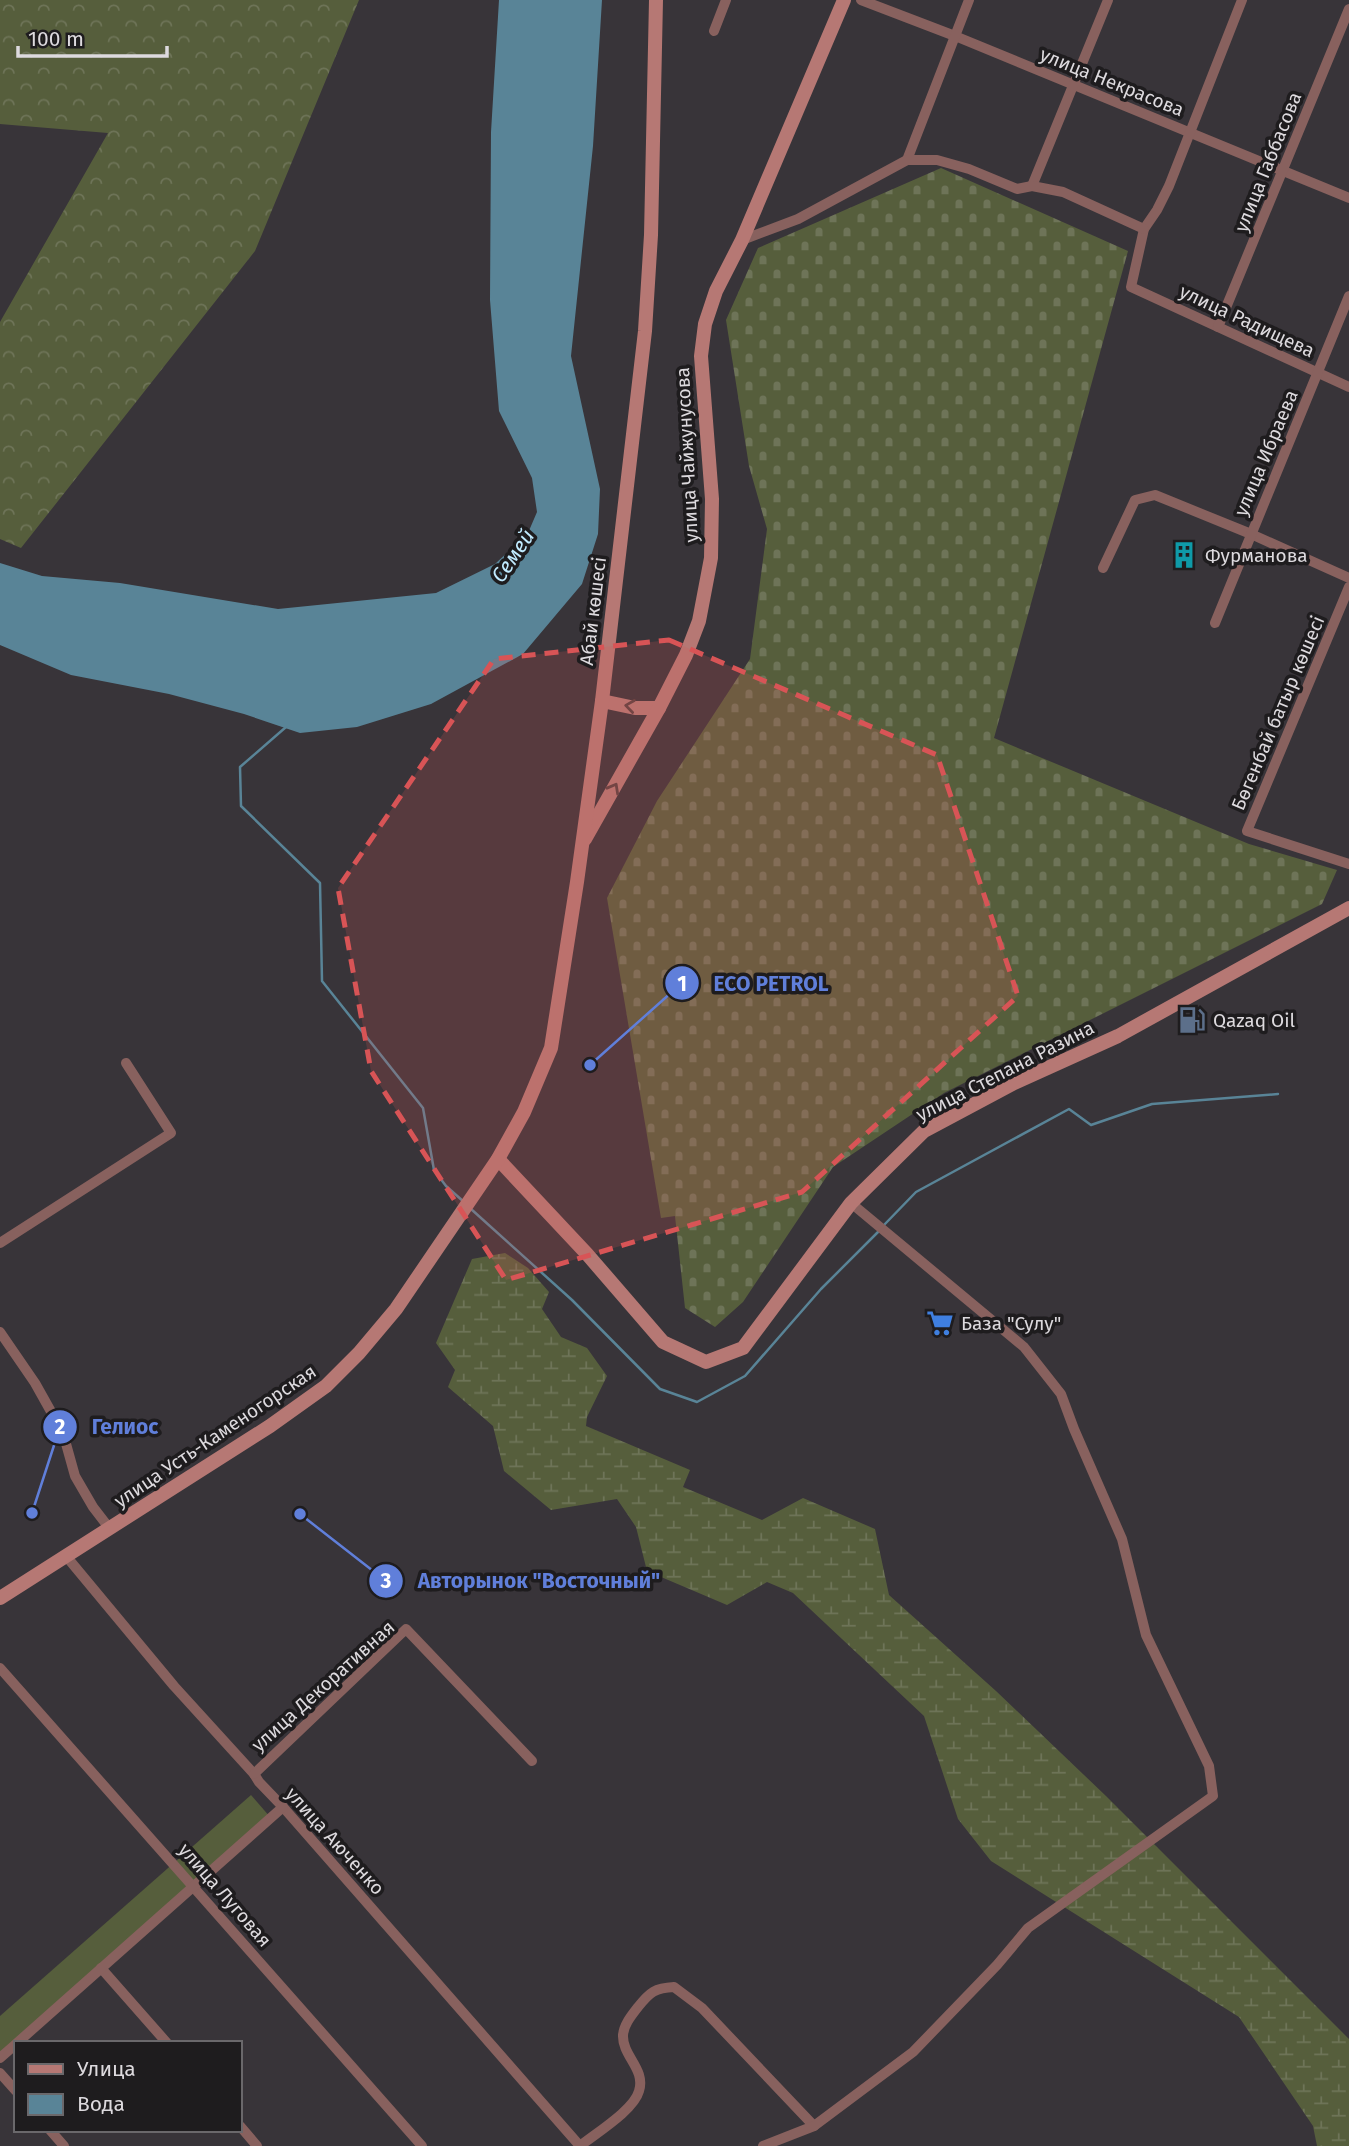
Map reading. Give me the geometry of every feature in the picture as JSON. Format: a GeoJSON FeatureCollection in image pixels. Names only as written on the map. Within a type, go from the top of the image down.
{"type":"FeatureCollection","features":[{"type":"Feature","properties":{"kind":"main road","name":"Абай көшесі"},"geometry":{"type":"LineString","coordinates":[[467,1202],[498,1159],[524,1111],[551,1048],[601,701],[645,331],[651,235],[656,0]]}},
{"type":"Feature","properties":{"kind":"main road","name":"улица Чайжунусова"},"geometry":{"type":"LineString","coordinates":[[581,847],[659,708],[686,655],[699,621],[711,558],[712,499],[701,356],[705,324],[716,291],[742,240],[844,0]]}},
{"type":"Feature","properties":{"kind":"main road"},"geometry":{"type":"LineString","coordinates":[[601,701],[635,708],[659,708]]}},
{"type":"Feature","properties":{"kind":"main road","name":"улица Степана Разина"},"geometry":{"type":"LineString","coordinates":[[498,1159],[587,1254],[663,1342],[706,1362],[743,1348],[851,1203],[924,1131],[1014,1083],[1118,1036],[1349,908]]}},
{"type":"Feature","properties":{"kind":"main road","name":"улица Усть-Каменогорская"},"geometry":{"type":"LineString","coordinates":[[0,1598],[270,1426],[326,1386],[382,1327],[467,1202]]}},
{"type":"Feature","properties":{"kind":"street"},"geometry":{"type":"LineString","coordinates":[[715,31],[726,0]]}},
{"type":"Feature","properties":{"kind":"street","name":"улица Некрасова"},"geometry":{"type":"LineString","coordinates":[[861,0],[1349,198]]}},
{"type":"Feature","properties":{"kind":"street"},"geometry":{"type":"LineString","coordinates":[[907,160],[970,0]]}},
{"type":"Feature","properties":{"kind":"street"},"geometry":{"type":"LineString","coordinates":[[1032,186],[1108,0]]}},
{"type":"Feature","properties":{"kind":"street"},"geometry":{"type":"LineString","coordinates":[[742,240],[798,219],[907,160],[937,160],[969,169],[1017,189],[1032,186],[1063,192],[1144,229],[1157,210],[1191,133],[1242,0]]}},
{"type":"Feature","properties":{"kind":"street","name":"улица Габбасова"},"geometry":{"type":"LineString","coordinates":[[1218,327],[1349,9]]}},
{"type":"Feature","properties":{"kind":"street","name":"улица Радищева"},"geometry":{"type":"LineString","coordinates":[[1144,229],[1131,287],[1349,387]]}},
{"type":"Feature","properties":{"kind":"street","name":"улица Ибраева"},"geometry":{"type":"LineString","coordinates":[[1215,623],[1349,296]]}},
{"type":"Feature","properties":{"kind":"street"},"geometry":{"type":"LineString","coordinates":[[1103,568],[1135,500],[1154,495],[1251,534],[1349,578]]}},
{"type":"Feature","properties":{"kind":"street","name":"Бөгенбай батыр көшесі"},"geometry":{"type":"LineString","coordinates":[[1349,587],[1247,831],[1349,864]]}},
{"type":"Feature","properties":{"kind":"street"},"geometry":{"type":"LineString","coordinates":[[0,1243],[171,1133],[126,1063]]}},
{"type":"Feature","properties":{"kind":"street"},"geometry":{"type":"LineString","coordinates":[[763,2146],[814,2126],[913,2052],[997,1965],[1028,1928],[1213,1796],[1209,1766],[1146,1635],[1122,1539],[1061,1394],[1024,1347],[851,1203]]}},
{"type":"Feature","properties":{"kind":"street"},"geometry":{"type":"LineString","coordinates":[[0,1332],[35,1383],[63,1433],[75,1476],[110,1529]]}},
{"type":"Feature","properties":{"kind":"street","name":"улица Аюченко"},"geometry":{"type":"LineString","coordinates":[[66,1556],[174,1686],[580,2146]]}},
{"type":"Feature","properties":{"kind":"street","name":"улица Декоративная"},"geometry":{"type":"LineString","coordinates":[[254,1774],[406,1629],[531,1761]]}},
{"type":"Feature","properties":{"kind":"street","name":"улица Луговая"},"geometry":{"type":"LineString","coordinates":[[0,1668],[422,2146]]}},
{"type":"Feature","properties":{"kind":"street"},"geometry":{"type":"LineString","coordinates":[[18,2041],[283,1807]]}},
{"type":"Feature","properties":{"kind":"street"},"geometry":{"type":"LineString","coordinates":[[102,1968],[165,2041]]}},
{"type":"Feature","properties":{"kind":"street"},"geometry":{"type":"LineString","coordinates":[[580,2146],[635,2101],[641,2085],[639,2072],[628,2053],[623,2036],[628,2020],[649,1993],[663,1987],[674,1987],[702,2008],[814,2126]]}},
{"type":"Feature","properties":{"kind":"street"},"geometry":{"type":"LineString","coordinates":[[0,2058],[14,2045]]}},
{"type":"Feature","properties":{"kind":"street"},"geometry":{"type":"LineString","coordinates":[[0,2073],[14,2089]]}},
{"type":"Feature","properties":{"kind":"street"},"geometry":{"type":"LineString","coordinates":[[242,2128],[257,2146]]}},
{"type":"Feature","properties":{"kind":"street"},"geometry":{"type":"LineString","coordinates":[[52,2132],[64,2146]]}},
{"type":"Feature","properties":{"kind":"highlighted area"},"geometry":{"type":"Polygon","coordinates":[[[669,640],[937,755],[1018,996],[802,1192],[506,1280],[371,1071],[338,888],[494,659],[669,640]]]}},
{"type":"Feature","properties":{"kind":"green space"},"geometry":{"type":"Polygon","coordinates":[[[0,0],[359,0],[255,251],[21,548],[0,539],[0,322],[108,133],[0,124],[0,0]]]}},
{"type":"Feature","properties":{"kind":"green space"},"geometry":{"type":"Polygon","coordinates":[[[941,168],[1128,251],[994,738],[1249,844],[1337,870],[1322,904],[944,1093],[833,1167],[743,1302],[715,1327],[685,1308],[675,1216],[661,1218],[607,898],[657,801],[750,659],[767,529],[749,466],[726,320],[758,248],[941,168]]]}},
{"type":"Feature","properties":{"kind":"green space"},"geometry":{"type":"Polygon","coordinates":[[[505,1253],[528,1268],[549,1292],[542,1309],[561,1337],[587,1348],[607,1376],[587,1417],[586,1426],[690,1470],[683,1487],[762,1520],[803,1498],[875,1529],[889,1595],[996,1691],[1106,1796],[1349,2039],[1349,2146],[1317,2146],[1313,2126],[1239,2017],[991,1861],[958,1819],[924,1716],[793,1593],[767,1582],[727,1605],[647,1571],[636,1527],[617,1499],[551,1510],[504,1471],[493,1426],[448,1387],[455,1370],[436,1343],[472,1259],[505,1253]]]}},
{"type":"Feature","properties":{"kind":"green space"},"geometry":{"type":"Polygon","coordinates":[[[251,1795],[271,1818],[0,2055],[0,2016],[251,1795]]]}},
{"type":"Feature","properties":{"kind":"water","name":"Семей"},"geometry":{"type":"Polygon","coordinates":[[[499,0],[602,0],[593,146],[571,356],[600,489],[598,534],[582,584],[523,654],[431,704],[357,727],[300,733],[244,714],[169,694],[71,675],[0,645],[0,563],[42,576],[120,583],[278,609],[436,593],[495,564],[528,533],[537,512],[532,478],[499,411],[490,300],[491,132],[499,0]]]}},
{"type":"Feature","properties":{"kind":"waterway"},"geometry":{"type":"LineString","coordinates":[[286,727],[240,767],[241,806],[320,883],[322,981],[423,1108],[434,1170],[446,1186],[464,1202]]}},
{"type":"Feature","properties":{"kind":"waterway"},"geometry":{"type":"LineString","coordinates":[[884,1225],[916,1192],[1069,1109],[1091,1125],[1152,1104],[1278,1094]]}},
{"type":"Feature","properties":{"kind":"waterway"},"geometry":{"type":"LineString","coordinates":[[471,1209],[572,1300],[660,1389],[697,1402],[745,1376],[821,1289],[880,1230]]}},
{"type":"Feature","properties":{"kind":"place","name":"Фурманова"},"geometry":{"type":"Point","coordinates":[1184,555]}},
{"type":"Feature","properties":{"kind":"place","name":"Qazaq Oil"},"geometry":{"type":"Point","coordinates":[1192,1020]}},
{"type":"Feature","properties":{"kind":"place","name":"ECO PETROL"},"geometry":{"type":"Point","coordinates":[590,1065]}},
{"type":"Feature","properties":{"kind":"place","name":"База \"Сулу\""},"geometry":{"type":"Point","coordinates":[940,1323]}},
{"type":"Feature","properties":{"kind":"place","name":"Гелиос"},"geometry":{"type":"Point","coordinates":[32,1513]}},
{"type":"Feature","properties":{"kind":"place","name":"Авторынок \"Восточный\""},"geometry":{"type":"Point","coordinates":[300,1514]}}]}
